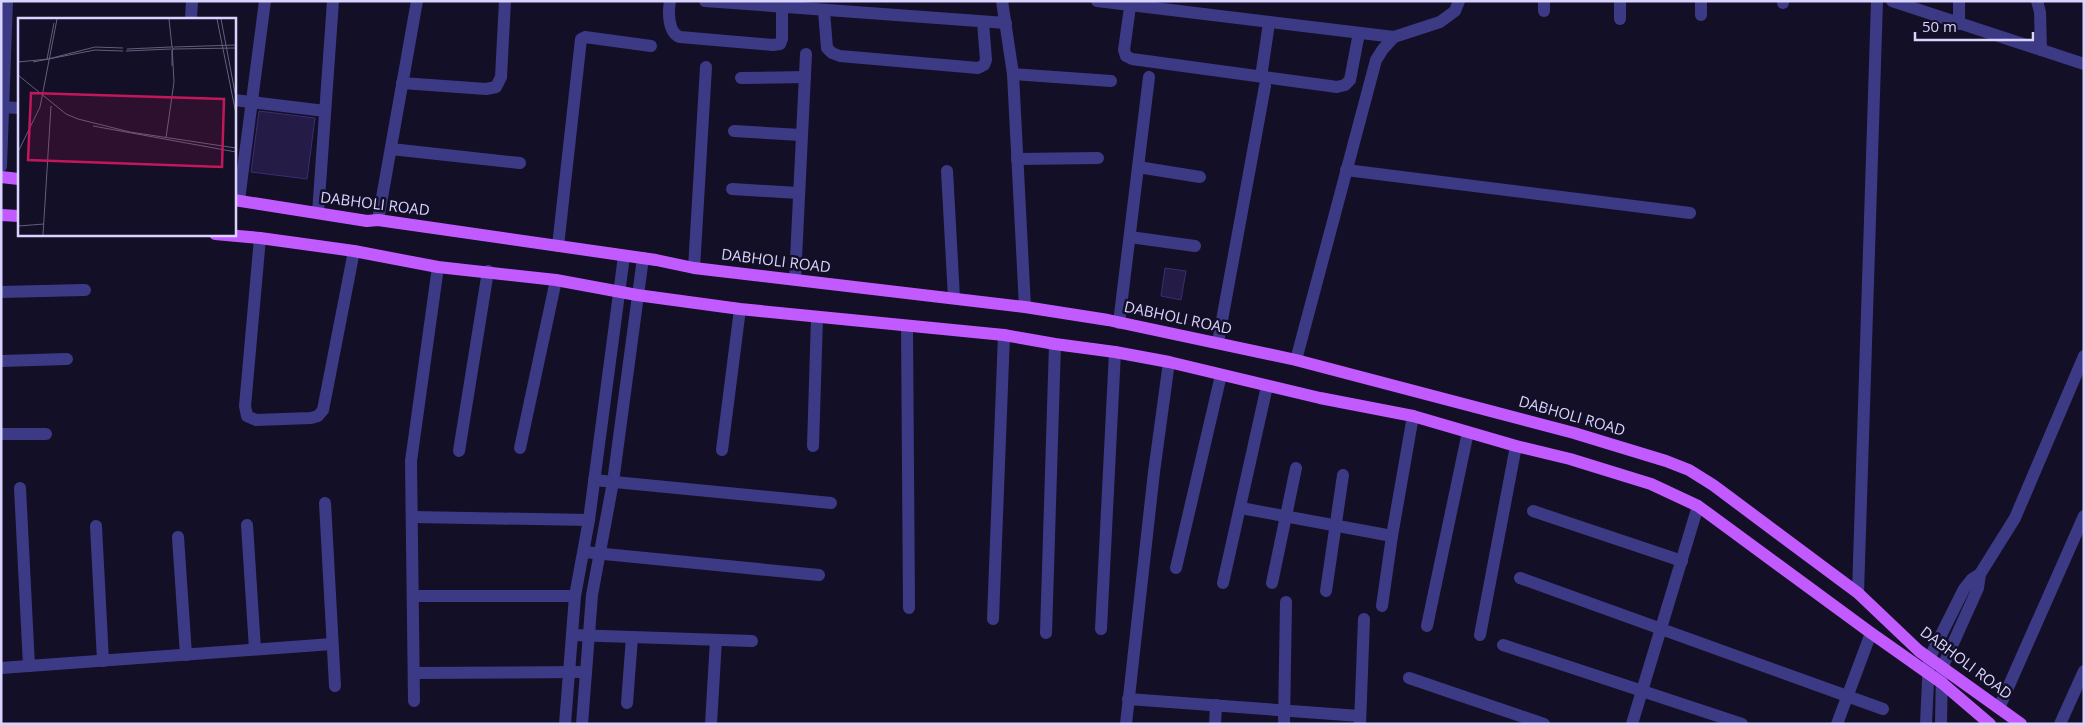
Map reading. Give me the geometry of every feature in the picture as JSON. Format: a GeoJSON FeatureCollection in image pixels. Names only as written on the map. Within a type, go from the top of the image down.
{"type":"FeatureCollection","features":[{"type":"Feature","properties":{"kind":"main road"},"geometry":{"type":"LineString","coordinates":[[1,177],[18,179]]}},
{"type":"Feature","properties":{"kind":"main road","name":"DABHOLI ROAD"},"geometry":{"type":"LineString","coordinates":[[237,200],[367,221],[378,220],[643,258],[694,268],[1025,307],[1119,322],[1296,360],[1574,433],[1666,461],[1689,470],[1713,485],[1858,592],[1929,659],[2021,724]]}},
{"type":"Feature","properties":{"kind":"main road"},"geometry":{"type":"LineString","coordinates":[[3,215],[18,216]]}},
{"type":"Feature","properties":{"kind":"main road","name":"DABHOLI ROAD"},"geometry":{"type":"LineString","coordinates":[[226,235],[354,251],[438,267],[556,280],[740,309],[1004,335],[1115,352],[1169,362],[1320,398],[1413,416],[1516,446],[1570,459],[1651,484],[1698,506],[1942,683],[1990,724]]}},
{"type":"Feature","properties":{"kind":"street"},"geometry":{"type":"LineString","coordinates":[[1,166],[3,107],[9,38],[7,1]]}},
{"type":"Feature","properties":{"kind":"street"},"geometry":{"type":"LineString","coordinates":[[191,18],[192,1]]}},
{"type":"Feature","properties":{"kind":"street"},"geometry":{"type":"LineString","coordinates":[[237,200],[265,1]]}},
{"type":"Feature","properties":{"kind":"street"},"geometry":{"type":"LineString","coordinates":[[318,213],[333,1]]}},
{"type":"Feature","properties":{"kind":"street"},"geometry":{"type":"LineString","coordinates":[[378,220],[417,1]]}},
{"type":"Feature","properties":{"kind":"street"},"geometry":{"type":"LineString","coordinates":[[402,82],[486,89],[496,87],[501,76],[506,1]]}},
{"type":"Feature","properties":{"kind":"street"},"geometry":{"type":"LineString","coordinates":[[670,1],[671,30],[674,35],[773,45],[780,44],[782,39],[782,8]]}},
{"type":"Feature","properties":{"kind":"street"},"geometry":{"type":"LineString","coordinates":[[705,1],[1006,23]]}},
{"type":"Feature","properties":{"kind":"street"},"geometry":{"type":"LineString","coordinates":[[1002,1],[1013,74],[1025,307]]}},
{"type":"Feature","properties":{"kind":"street"},"geometry":{"type":"LineString","coordinates":[[1097,1],[1130,7],[1394,37],[1440,22],[1455,11],[1459,1]]}},
{"type":"Feature","properties":{"kind":"street"},"geometry":{"type":"LineString","coordinates":[[1620,1],[1620,19]]}},
{"type":"Feature","properties":{"kind":"street"},"geometry":{"type":"LineString","coordinates":[[1701,1],[1701,15]]}},
{"type":"Feature","properties":{"kind":"street"},"geometry":{"type":"LineString","coordinates":[[1858,592],[1877,1]]}},
{"type":"Feature","properties":{"kind":"street"},"geometry":{"type":"LineString","coordinates":[[1892,1],[2084,64]]}},
{"type":"Feature","properties":{"kind":"street"},"geometry":{"type":"LineString","coordinates":[[1959,1],[1959,24]]}},
{"type":"Feature","properties":{"kind":"street"},"geometry":{"type":"LineString","coordinates":[[2037,1],[2040,12],[2041,50]]}},
{"type":"Feature","properties":{"kind":"street"},"geometry":{"type":"LineString","coordinates":[[1130,7],[1124,50],[1126,56],[1132,59],[1263,82],[1337,87],[1345,85],[1350,80],[1359,33]]}},
{"type":"Feature","properties":{"kind":"street"},"geometry":{"type":"LineString","coordinates":[[824,10],[827,48],[840,56],[978,68],[984,65],[986,60],[983,22]]}},
{"type":"Feature","properties":{"kind":"street"},"geometry":{"type":"LineString","coordinates":[[1218,342],[1263,82],[1269,23]]}},
{"type":"Feature","properties":{"kind":"street"},"geometry":{"type":"LineString","coordinates":[[558,246],[581,39],[585,37],[652,46]]}},
{"type":"Feature","properties":{"kind":"street"},"geometry":{"type":"LineString","coordinates":[[1296,360],[1376,60],[1383,48],[1394,37]]}},
{"type":"Feature","properties":{"kind":"street"},"geometry":{"type":"LineString","coordinates":[[795,279],[806,54]]}},
{"type":"Feature","properties":{"kind":"street"},"geometry":{"type":"LineString","coordinates":[[694,268],[706,67]]}},
{"type":"Feature","properties":{"kind":"street"},"geometry":{"type":"LineString","coordinates":[[1013,74],[1111,81]]}},
{"type":"Feature","properties":{"kind":"street"},"geometry":{"type":"LineString","coordinates":[[742,78],[805,77]]}},
{"type":"Feature","properties":{"kind":"street"},"geometry":{"type":"LineString","coordinates":[[1119,322],[1150,77]]}},
{"type":"Feature","properties":{"kind":"street"},"geometry":{"type":"LineString","coordinates":[[235,100],[325,111]]}},
{"type":"Feature","properties":{"kind":"street"},"geometry":{"type":"LineString","coordinates":[[3,107],[18,108]]}},
{"type":"Feature","properties":{"kind":"street"},"geometry":{"type":"LineString","coordinates":[[734,131],[801,135]]}},
{"type":"Feature","properties":{"kind":"street"},"geometry":{"type":"LineString","coordinates":[[390,149],[520,163]]}},
{"type":"Feature","properties":{"kind":"street"},"geometry":{"type":"LineString","coordinates":[[1017,159],[1098,158]]}},
{"type":"Feature","properties":{"kind":"street"},"geometry":{"type":"LineString","coordinates":[[1138,168],[1200,178]]}},
{"type":"Feature","properties":{"kind":"street"},"geometry":{"type":"LineString","coordinates":[[946,170],[954,298]]}},
{"type":"Feature","properties":{"kind":"street"},"geometry":{"type":"LineString","coordinates":[[1346,170],[1690,213]]}},
{"type":"Feature","properties":{"kind":"street"},"geometry":{"type":"LineString","coordinates":[[732,189],[798,193]]}},
{"type":"Feature","properties":{"kind":"street"},"geometry":{"type":"LineString","coordinates":[[1130,237],[1195,246]]}},
{"type":"Feature","properties":{"kind":"street"},"geometry":{"type":"LineString","coordinates":[[260,238],[245,406],[247,416],[256,420],[311,418],[318,416],[323,410],[354,251]]}},
{"type":"Feature","properties":{"kind":"street"},"geometry":{"type":"LineString","coordinates":[[565,724],[575,596],[589,520],[624,256]]}},
{"type":"Feature","properties":{"kind":"street"},"geometry":{"type":"LineString","coordinates":[[582,724],[592,595],[613,482],[643,258]]}},
{"type":"Feature","properties":{"kind":"street"},"geometry":{"type":"LineString","coordinates":[[414,701],[411,462],[438,267]]}},
{"type":"Feature","properties":{"kind":"street"},"geometry":{"type":"LineString","coordinates":[[459,451],[488,271]]}},
{"type":"Feature","properties":{"kind":"street"},"geometry":{"type":"LineString","coordinates":[[520,448],[556,280]]}},
{"type":"Feature","properties":{"kind":"street"},"geometry":{"type":"LineString","coordinates":[[1,292],[85,290]]}},
{"type":"Feature","properties":{"kind":"street"},"geometry":{"type":"LineString","coordinates":[[722,450],[740,309]]}},
{"type":"Feature","properties":{"kind":"street"},"geometry":{"type":"LineString","coordinates":[[813,446],[817,318]]}},
{"type":"Feature","properties":{"kind":"street"},"geometry":{"type":"LineString","coordinates":[[907,326],[909,608]]}},
{"type":"Feature","properties":{"kind":"street"},"geometry":{"type":"LineString","coordinates":[[993,619],[1004,335]]}},
{"type":"Feature","properties":{"kind":"street"},"geometry":{"type":"LineString","coordinates":[[1046,632],[1055,344]]}},
{"type":"Feature","properties":{"kind":"street"},"geometry":{"type":"LineString","coordinates":[[1102,629],[1115,352]]}},
{"type":"Feature","properties":{"kind":"street"},"geometry":{"type":"LineString","coordinates":[[1941,724],[1942,668],[1978,588],[1980,574],[2015,518],[2084,356]]}},
{"type":"Feature","properties":{"kind":"street"},"geometry":{"type":"LineString","coordinates":[[1,361],[67,359]]}},
{"type":"Feature","properties":{"kind":"street"},"geometry":{"type":"LineString","coordinates":[[1126,724],[1154,472],[1169,362]]}},
{"type":"Feature","properties":{"kind":"street"},"geometry":{"type":"LineString","coordinates":[[1176,568],[1221,375]]}},
{"type":"Feature","properties":{"kind":"street"},"geometry":{"type":"LineString","coordinates":[[1223,583],[1267,386]]}},
{"type":"Feature","properties":{"kind":"street"},"geometry":{"type":"LineString","coordinates":[[604,407],[622,410]]}},
{"type":"Feature","properties":{"kind":"street"},"geometry":{"type":"LineString","coordinates":[[1382,606],[1413,416]]}},
{"type":"Feature","properties":{"kind":"street"},"geometry":{"type":"LineString","coordinates":[[1427,626],[1468,432]]}},
{"type":"Feature","properties":{"kind":"street"},"geometry":{"type":"LineString","coordinates":[[1,434],[46,434]]}},
{"type":"Feature","properties":{"kind":"street"},"geometry":{"type":"LineString","coordinates":[[1480,635],[1516,446]]}},
{"type":"Feature","properties":{"kind":"street"},"geometry":{"type":"LineString","coordinates":[[1272,583],[1296,468]]}},
{"type":"Feature","properties":{"kind":"street"},"geometry":{"type":"LineString","coordinates":[[1326,591],[1343,475]]}},
{"type":"Feature","properties":{"kind":"street"},"geometry":{"type":"LineString","coordinates":[[594,480],[831,503]]}},
{"type":"Feature","properties":{"kind":"street"},"geometry":{"type":"LineString","coordinates":[[20,488],[29,666]]}},
{"type":"Feature","properties":{"kind":"street"},"geometry":{"type":"LineString","coordinates":[[325,503],[335,686]]}},
{"type":"Feature","properties":{"kind":"street"},"geometry":{"type":"LineString","coordinates":[[1632,724],[1698,506]]}},
{"type":"Feature","properties":{"kind":"street"},"geometry":{"type":"LineString","coordinates":[[1241,508],[1392,536]]}},
{"type":"Feature","properties":{"kind":"street"},"geometry":{"type":"LineString","coordinates":[[1533,511],[1682,561]]}},
{"type":"Feature","properties":{"kind":"street"},"geometry":{"type":"LineString","coordinates":[[1999,708],[2084,516]]}},
{"type":"Feature","properties":{"kind":"street"},"geometry":{"type":"LineString","coordinates":[[413,517],[589,520]]}},
{"type":"Feature","properties":{"kind":"street"},"geometry":{"type":"LineString","coordinates":[[247,525],[255,649]]}},
{"type":"Feature","properties":{"kind":"street"},"geometry":{"type":"LineString","coordinates":[[96,526],[103,661]]}},
{"type":"Feature","properties":{"kind":"street"},"geometry":{"type":"LineString","coordinates":[[178,537],[186,655]]}},
{"type":"Feature","properties":{"kind":"street"},"geometry":{"type":"LineString","coordinates":[[584,552],[819,575]]}},
{"type":"Feature","properties":{"kind":"street"},"geometry":{"type":"LineString","coordinates":[[1926,724],[1929,659],[1964,589],[1972,579],[1980,574]]}},
{"type":"Feature","properties":{"kind":"street"},"geometry":{"type":"LineString","coordinates":[[1520,578],[1883,709]]}},
{"type":"Feature","properties":{"kind":"street"},"geometry":{"type":"LineString","coordinates":[[413,596],[575,596]]}},
{"type":"Feature","properties":{"kind":"street"},"geometry":{"type":"LineString","coordinates":[[1284,717],[1286,602]]}},
{"type":"Feature","properties":{"kind":"street"},"geometry":{"type":"LineString","coordinates":[[1128,699],[1216,705],[1284,717],[1360,720],[1364,619]]}},
{"type":"Feature","properties":{"kind":"street"},"geometry":{"type":"LineString","coordinates":[[1837,724],[1871,633]]}},
{"type":"Feature","properties":{"kind":"street"},"geometry":{"type":"LineString","coordinates":[[572,635],[752,641]]}},
{"type":"Feature","properties":{"kind":"street"},"geometry":{"type":"LineString","coordinates":[[627,703],[632,637]]}},
{"type":"Feature","properties":{"kind":"street"},"geometry":{"type":"LineString","coordinates":[[711,724],[716,640]]}},
{"type":"Feature","properties":{"kind":"street"},"geometry":{"type":"LineString","coordinates":[[1,668],[332,644]]}},
{"type":"Feature","properties":{"kind":"street"},"geometry":{"type":"LineString","coordinates":[[1503,645],[1742,724]]}},
{"type":"Feature","properties":{"kind":"street"},"geometry":{"type":"LineString","coordinates":[[2060,724],[2084,671]]}},
{"type":"Feature","properties":{"kind":"street"},"geometry":{"type":"LineString","coordinates":[[414,673],[586,672]]}},
{"type":"Feature","properties":{"kind":"street"},"geometry":{"type":"LineString","coordinates":[[1409,678],[1544,724]]}},
{"type":"Feature","properties":{"kind":"street"},"geometry":{"type":"LineString","coordinates":[[1215,724],[1216,705]]}},
{"type":"Feature","properties":{"kind":"building"},"geometry":{"type":"Polygon","coordinates":[[[259,111],[315,118],[307,179],[251,172],[259,111]]]}},
{"type":"Feature","properties":{"kind":"building"},"geometry":{"type":"Polygon","coordinates":[[[1165,268],[1186,271],[1181,300],[1161,296],[1165,268]]]}}]}
